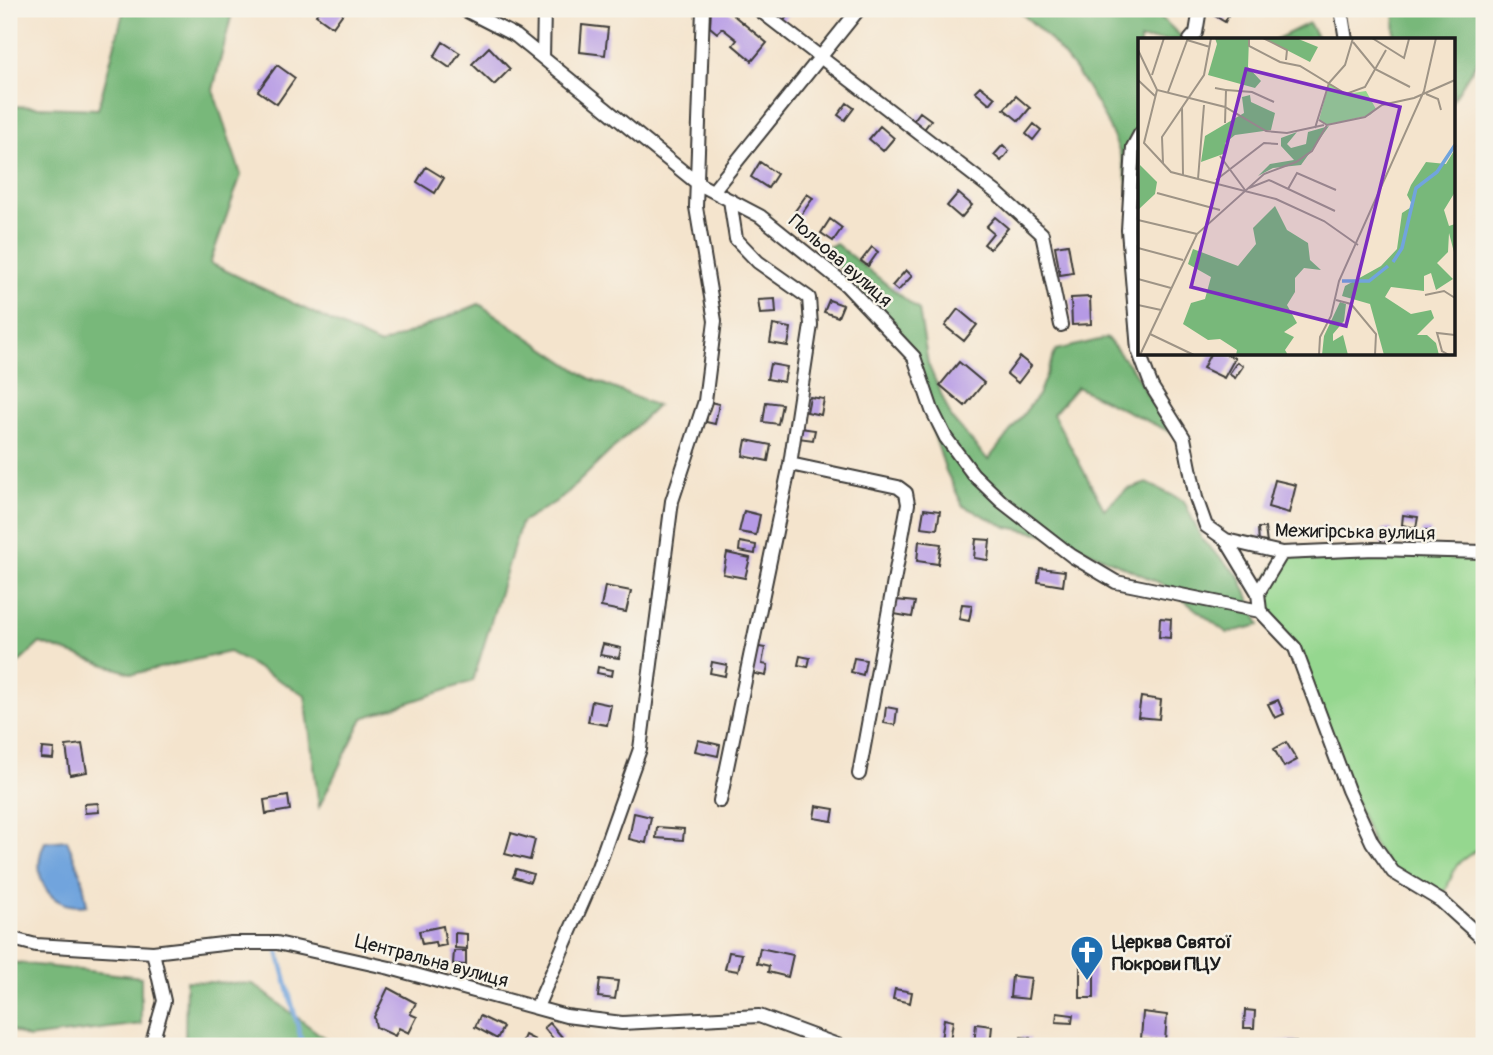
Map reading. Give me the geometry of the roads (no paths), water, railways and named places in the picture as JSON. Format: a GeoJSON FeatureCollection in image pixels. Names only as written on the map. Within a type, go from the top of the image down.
{"type":"FeatureCollection","features":[{"type":"Feature","properties":{"kind":"street","name":"Польова вулиця"},"geometry":{"type":"LineString","coordinates":[[463,9],[516,36],[697,183],[760,216],[846,285],[881,319],[914,357],[932,410],[946,438],[972,474],[1011,509],[1072,556],[1116,582],[1260,611]]}},
{"type":"Feature","properties":{"kind":"street"},"geometry":{"type":"LineString","coordinates":[[543,58],[544,9]]}},
{"type":"Feature","properties":{"kind":"street"},"geometry":{"type":"LineString","coordinates":[[537,1007],[598,867],[640,749],[671,501],[705,401],[715,321],[696,207],[703,9]]}},
{"type":"Feature","properties":{"kind":"street"},"geometry":{"type":"LineString","coordinates":[[758,9],[998,194],[1042,234],[1062,325]]}},
{"type":"Feature","properties":{"kind":"street"},"geometry":{"type":"LineString","coordinates":[[713,191],[859,9]]}},
{"type":"Feature","properties":{"kind":"street"},"geometry":{"type":"LineString","coordinates":[[1192,38],[1196,33],[1200,9]]}},
{"type":"Feature","properties":{"kind":"street"},"geometry":{"type":"LineString","coordinates":[[1341,9],[1346,38]]}},
{"type":"Feature","properties":{"kind":"street"},"geometry":{"type":"LineString","coordinates":[[1138,136],[1133,147],[1128,230],[1138,350]]}},
{"type":"Feature","properties":{"kind":"street"},"geometry":{"type":"LineString","coordinates":[[720,801],[790,464],[811,325],[809,298],[758,262],[736,239],[730,201]]}},
{"type":"Feature","properties":{"kind":"street"},"geometry":{"type":"LineString","coordinates":[[1140,355],[1152,387],[1184,438],[1196,498],[1206,526],[1226,540],[1258,593],[1260,611],[1295,648],[1348,790],[1372,842],[1393,872],[1441,901],[1484,940]]}},
{"type":"Feature","properties":{"kind":"street"},"geometry":{"type":"LineString","coordinates":[[790,464],[898,487],[906,493],[908,503],[896,577],[859,774]]}},
{"type":"Feature","properties":{"kind":"street","name":"Межигірська вулиця"},"geometry":{"type":"LineString","coordinates":[[1226,540],[1282,553],[1374,549],[1484,552]]}},
{"type":"Feature","properties":{"kind":"street"},"geometry":{"type":"LineString","coordinates":[[1258,593],[1282,553]]}},
{"type":"Feature","properties":{"kind":"street","name":"Центральна вулиця"},"geometry":{"type":"LineString","coordinates":[[9,938],[36,945],[153,952],[231,943],[288,945],[566,1016],[622,1023],[759,1016],[839,1046]]}},
{"type":"Feature","properties":{"kind":"street"},"geometry":{"type":"LineString","coordinates":[[151,1046],[164,1001],[153,952]]}},
{"type":"Feature","properties":{"kind":"water"},"geometry":{"type":"Polygon","coordinates":[[[67,840],[82,877],[87,905],[73,906],[62,903],[52,897],[41,878],[39,866],[45,842],[67,840]]]}},
{"type":"Feature","properties":{"kind":"waterway"},"geometry":{"type":"LineString","coordinates":[[278,951],[303,1046]]}},
{"type":"Feature","properties":{"kind":"place","name":"Церква Святої Покрови ПЦУ"},"geometry":{"type":"Point","coordinates":[1087,982]}}]}
